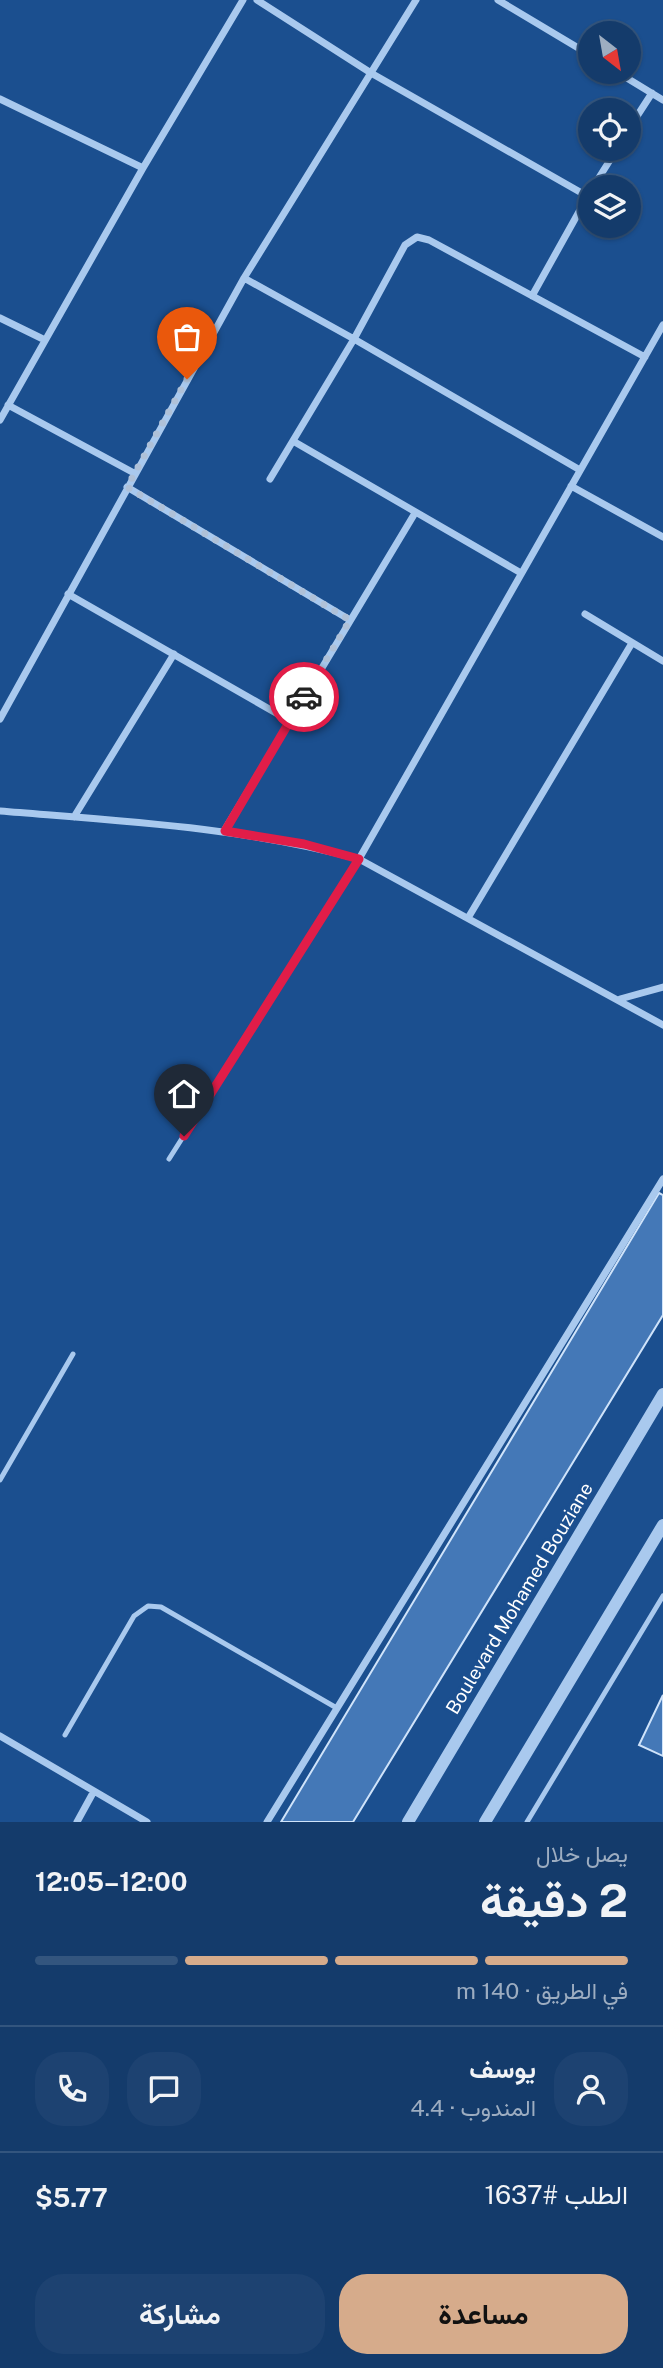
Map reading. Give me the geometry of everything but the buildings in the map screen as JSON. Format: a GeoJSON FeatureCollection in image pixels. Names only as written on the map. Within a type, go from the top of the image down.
{"type":"FeatureCollection","features":[{"type":"Feature","properties":{"kind":"street"},"geometry":{"type":"LineString","coordinates":[[0,420],[143,168],[243,0]]}},
{"type":"Feature","properties":{"kind":"street"},"geometry":{"type":"LineString","coordinates":[[257,0],[371,73],[578,185]]}},
{"type":"Feature","properties":{"kind":"street"},"geometry":{"type":"LineString","coordinates":[[0,719],[244,278],[416,0]]}},
{"type":"Feature","properties":{"kind":"street"},"geometry":{"type":"LineString","coordinates":[[498,0],[578,48]]}},
{"type":"Feature","properties":{"kind":"street"},"geometry":{"type":"LineString","coordinates":[[637,84],[663,100]]}},
{"type":"Feature","properties":{"kind":"street"},"geometry":{"type":"LineString","coordinates":[[641,110],[652,93]]}},
{"type":"Feature","properties":{"kind":"street"},"geometry":{"type":"LineString","coordinates":[[0,100],[143,168]]}},
{"type":"Feature","properties":{"kind":"street"},"geometry":{"type":"LineString","coordinates":[[532,296],[578,214]]}},
{"type":"Feature","properties":{"kind":"street"},"geometry":{"type":"LineString","coordinates":[[270,479],[355,339],[405,245],[417,237],[429,240],[645,357]]}},
{"type":"Feature","properties":{"kind":"street"},"geometry":{"type":"LineString","coordinates":[[244,278],[355,339],[580,470]]}},
{"type":"Feature","properties":{"kind":"street"},"geometry":{"type":"LineString","coordinates":[[0,318],[45,340]]}},
{"type":"Feature","properties":{"kind":"street"},"geometry":{"type":"LineString","coordinates":[[359,859],[663,325]]}},
{"type":"Feature","properties":{"kind":"street"},"geometry":{"type":"LineString","coordinates":[[8,405],[134,473]]}},
{"type":"Feature","properties":{"kind":"street"},"geometry":{"type":"LineString","coordinates":[[293,441],[521,573]]}},
{"type":"Feature","properties":{"kind":"street"},"geometry":{"type":"LineString","coordinates":[[571,486],[663,537]]}},
{"type":"Feature","properties":{"kind":"street"},"geometry":{"type":"LineString","coordinates":[[127,487],[350,620]]}},
{"type":"Feature","properties":{"kind":"street"},"geometry":{"type":"LineString","coordinates":[[225,831],[415,513]]}},
{"type":"Feature","properties":{"kind":"street"},"geometry":{"type":"LineString","coordinates":[[68,594],[290,721]]}},
{"type":"Feature","properties":{"kind":"street"},"geometry":{"type":"LineString","coordinates":[[585,614],[663,661]]}},
{"type":"Feature","properties":{"kind":"street"},"geometry":{"type":"LineString","coordinates":[[468,918],[632,643]]}},
{"type":"Feature","properties":{"kind":"street"},"geometry":{"type":"LineString","coordinates":[[74,817],[174,654]]}},
{"type":"Feature","properties":{"kind":"street"},"geometry":{"type":"LineString","coordinates":[[0,811],[225,831],[304,844],[359,859],[620,999],[663,1025]]}},
{"type":"Feature","properties":{"kind":"street"},"geometry":{"type":"LineString","coordinates":[[620,999],[663,987]]}},
{"type":"Feature","properties":{"kind":"street"},"geometry":{"type":"LineString","coordinates":[[267,1822],[335,1707],[663,1179]]}},
{"type":"Feature","properties":{"kind":"street","name":"Boulevard Mohamed Bouziane"},"geometry":{"type":"LineString","coordinates":[[408,1822],[663,1394]]}},
{"type":"Feature","properties":{"kind":"street"},"geometry":{"type":"LineString","coordinates":[[485,1822],[663,1525]]}},
{"type":"Feature","properties":{"kind":"street"},"geometry":{"type":"LineString","coordinates":[[0,1736],[147,1822]]}},
{"type":"Feature","properties":{"kind":"street"},"geometry":{"type":"LineString","coordinates":[[77,1822],[94,1791]]}},
{"type":"Feature","properties":{"kind":"lane"},"geometry":{"type":"LineString","coordinates":[[169,1159],[359,859]]}},
{"type":"Feature","properties":{"kind":"lane"},"geometry":{"type":"LineString","coordinates":[[0,1480],[73,1354]]}},
{"type":"Feature","properties":{"kind":"lane"},"geometry":{"type":"LineString","coordinates":[[527,1822],[663,1596]]}},
{"type":"Feature","properties":{"kind":"lane"},"geometry":{"type":"LineString","coordinates":[[65,1735],[134,1616],[148,1606],[161,1607],[335,1707]]}},
{"type":"Feature","properties":{"kind":"way so far"},"geometry":{"type":"LineString","coordinates":[[187,379],[127,487],[350,620],[304,697]]}},
{"type":"Feature","properties":{"kind":"route"},"geometry":{"type":"LineString","coordinates":[[184,1136],[359,859],[304,844],[225,831],[304,697]]}}]}
